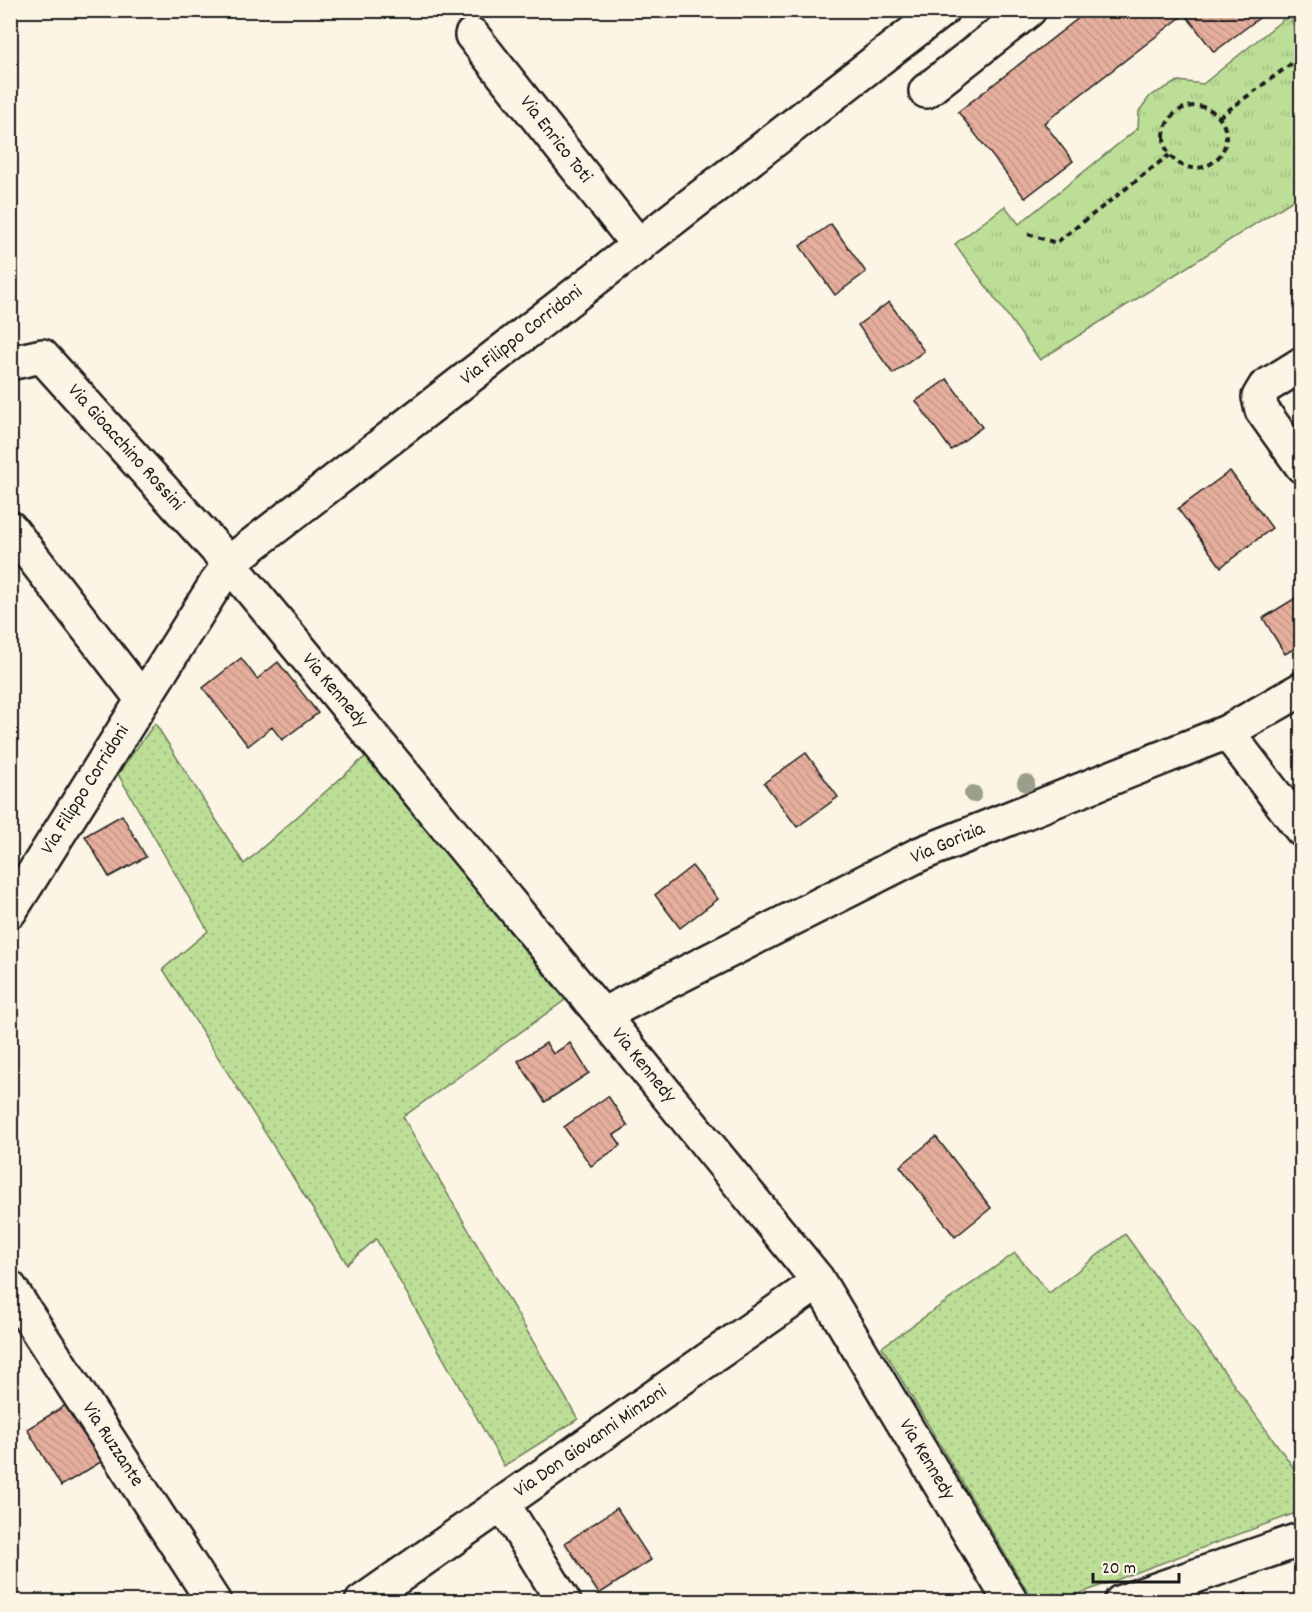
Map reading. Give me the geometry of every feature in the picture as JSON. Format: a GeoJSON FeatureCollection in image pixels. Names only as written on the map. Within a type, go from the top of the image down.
{"type":"FeatureCollection","features":[{"type":"Feature","properties":{"kind":"street","name":"Via Filippo Corridoni"},"geometry":{"type":"LineString","coordinates":[[10,911],[229,563],[942,10]]}},
{"type":"Feature","properties":{"kind":"street"},"geometry":{"type":"LineString","coordinates":[[926,91],[1029,10]]}},
{"type":"Feature","properties":{"kind":"street","name":"Via Enrico Toti"},"geometry":{"type":"LineString","coordinates":[[472,35],[639,246]]}},
{"type":"Feature","properties":{"kind":"street","name":"Via Gioacchino Rossini"},"geometry":{"type":"LineString","coordinates":[[10,363],[42,356],[229,563]]}},
{"type":"Feature","properties":{"kind":"street"},"geometry":{"type":"LineString","coordinates":[[1302,364],[1265,387],[1259,397],[1262,410],[1302,466]]}},
{"type":"Feature","properties":{"kind":"street"},"geometry":{"type":"LineString","coordinates":[[10,528],[143,700]]}},
{"type":"Feature","properties":{"kind":"street","name":"Via Kennedy"},"geometry":{"type":"LineString","coordinates":[[229,563],[817,1280],[1011,1602]]}},
{"type":"Feature","properties":{"kind":"street","name":"Via Gorizia"},"geometry":{"type":"LineString","coordinates":[[602,1015],[920,854],[1227,732],[1302,689]]}},
{"type":"Feature","properties":{"kind":"street"},"geometry":{"type":"LineString","coordinates":[[1227,732],[1302,830]]}},
{"type":"Feature","properties":{"kind":"street","name":"Via Don Giovanni Minzoni"},"geometry":{"type":"LineString","coordinates":[[362,1602],[803,1293],[817,1280]]}},
{"type":"Feature","properties":{"kind":"street","name":"Via Ruzzante"},"geometry":{"type":"LineString","coordinates":[[10,1288],[214,1602]]}},
{"type":"Feature","properties":{"kind":"street"},"geometry":{"type":"LineString","coordinates":[[503,1504],[564,1602]]}},
{"type":"Feature","properties":{"kind":"street"},"geometry":{"type":"LineString","coordinates":[[1121,1602],[1302,1539]]}},
{"type":"Feature","properties":{"kind":"path"},"geometry":{"type":"LineString","coordinates":[[1219,117],[1302,56]]}},
{"type":"Feature","properties":{"kind":"path"},"geometry":{"type":"LineString","coordinates":[[1185,107],[1203,107],[1219,117],[1226,132],[1224,149],[1214,162],[1199,169],[1182,166],[1169,155],[1163,137],[1169,119],[1185,107]]}},
{"type":"Feature","properties":{"kind":"path"},"geometry":{"type":"LineString","coordinates":[[1028,234],[1056,243],[1169,155]]}},
{"type":"Feature","properties":{"kind":"green space"},"geometry":{"type":"Polygon","coordinates":[[[1290,14],[1301,53],[1301,195],[1040,360],[955,244],[1005,206],[1019,224],[1138,128],[1139,111],[1150,96],[1178,81],[1203,84],[1290,14]]]}},
{"type":"Feature","properties":{"kind":"green space"},"geometry":{"type":"Polygon","coordinates":[[[155,723],[244,864],[368,754],[565,1000],[403,1117],[578,1419],[504,1466],[376,1239],[347,1264],[163,969],[208,931],[118,774],[155,723]]]}},
{"type":"Feature","properties":{"kind":"green space"},"geometry":{"type":"Polygon","coordinates":[[[1125,1234],[1301,1478],[1301,1511],[1060,1601],[1033,1601],[882,1347],[1015,1253],[1049,1293],[1125,1234]]]}},
{"type":"Feature","properties":{"kind":"building"},"geometry":{"type":"Polygon","coordinates":[[[1089,10],[1267,12],[1214,52],[1185,14],[1044,123],[1073,161],[1025,198],[958,112],[1089,10]]]}},
{"type":"Feature","properties":{"kind":"building"},"geometry":{"type":"Polygon","coordinates":[[[831,224],[866,272],[835,295],[800,246],[831,224]]]}},
{"type":"Feature","properties":{"kind":"building"},"geometry":{"type":"Polygon","coordinates":[[[889,302],[924,351],[893,374],[858,325],[889,302]]]}},
{"type":"Feature","properties":{"kind":"building"},"geometry":{"type":"Polygon","coordinates":[[[947,379],[982,427],[951,450],[916,401],[947,379]]]}},
{"type":"Feature","properties":{"kind":"building"},"geometry":{"type":"Polygon","coordinates":[[[1230,471],[1272,528],[1221,567],[1178,509],[1230,471]]]}},
{"type":"Feature","properties":{"kind":"building"},"geometry":{"type":"Polygon","coordinates":[[[1302,594],[1302,644],[1285,654],[1263,618],[1302,594]]]}},
{"type":"Feature","properties":{"kind":"building"},"geometry":{"type":"Polygon","coordinates":[[[241,658],[257,679],[278,662],[318,713],[282,740],[272,727],[248,746],[203,688],[241,658]]]}},
{"type":"Feature","properties":{"kind":"building"},"geometry":{"type":"Polygon","coordinates":[[[806,753],[838,797],[797,827],[764,783],[806,753]]]}},
{"type":"Feature","properties":{"kind":"building"},"geometry":{"type":"Polygon","coordinates":[[[122,815],[146,857],[109,877],[85,836],[122,815]]]}},
{"type":"Feature","properties":{"kind":"building"},"geometry":{"type":"Polygon","coordinates":[[[692,866],[718,899],[680,928],[655,895],[692,866]]]}},
{"type":"Feature","properties":{"kind":"building"},"geometry":{"type":"Polygon","coordinates":[[[546,1043],[553,1054],[570,1043],[589,1073],[545,1102],[518,1061],[546,1043]]]}},
{"type":"Feature","properties":{"kind":"building"},"geometry":{"type":"Polygon","coordinates":[[[608,1096],[628,1126],[614,1135],[621,1145],[591,1166],[564,1127],[608,1096]]]}},
{"type":"Feature","properties":{"kind":"building"},"geometry":{"type":"Polygon","coordinates":[[[936,1137],[991,1208],[955,1237],[900,1166],[936,1137]]]}},
{"type":"Feature","properties":{"kind":"building"},"geometry":{"type":"Polygon","coordinates":[[[74,1400],[109,1457],[61,1486],[27,1429],[74,1400]]]}},
{"type":"Feature","properties":{"kind":"building"},"geometry":{"type":"Polygon","coordinates":[[[617,1508],[651,1560],[599,1594],[565,1543],[617,1508]]]}},
{"type":"Feature","properties":{"kind":"building"},"geometry":{"type":"Polygon","coordinates":[[[1246,1593],[1250,1602],[1231,1602],[1246,1593]]]}}]}
